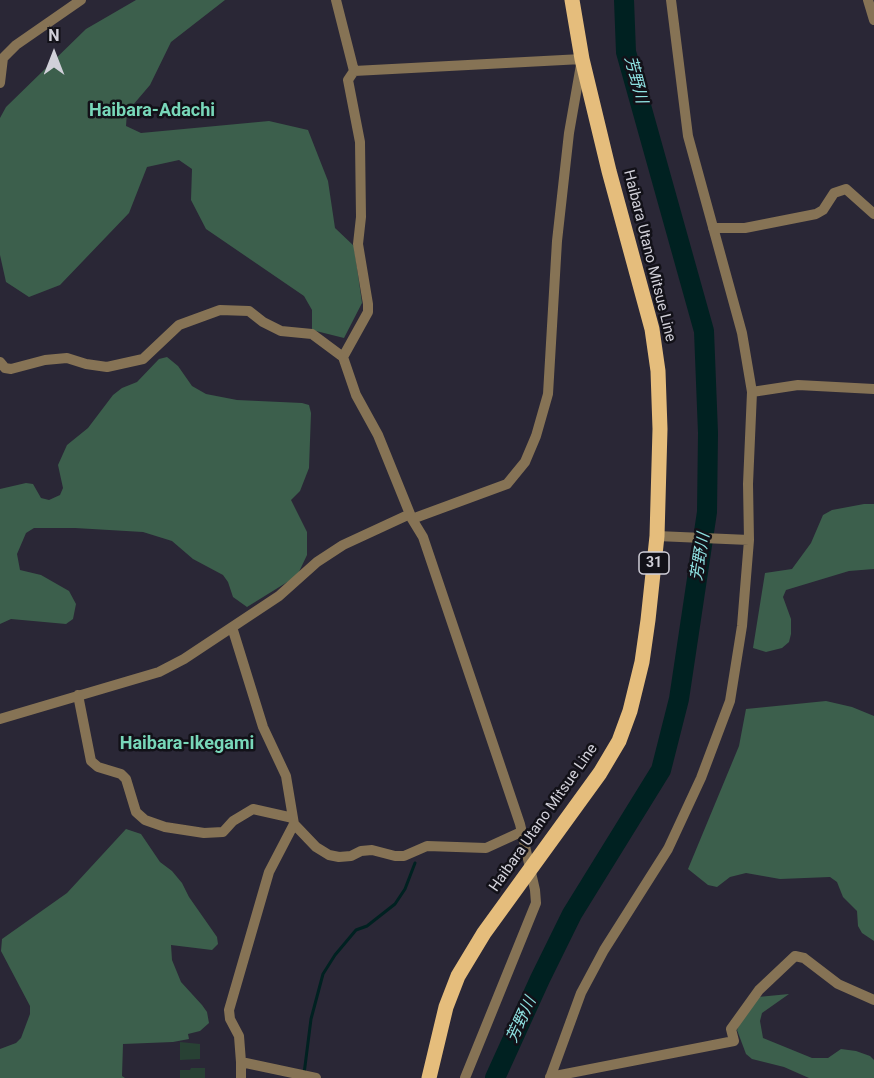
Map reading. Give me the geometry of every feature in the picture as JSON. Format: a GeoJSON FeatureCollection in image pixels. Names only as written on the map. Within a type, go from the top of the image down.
{"type":"FeatureCollection","features":[{"type":"Feature","properties":{"kind":"main road","name":"Haibara Utano Mitsue Line"},"geometry":{"type":"LineString","coordinates":[[429,1078],[446,1007],[458,976],[484,933],[600,773],[619,741],[642,662],[662,536],[658,371],[652,328],[609,171],[582,59],[572,0]]}},
{"type":"Feature","properties":{"kind":"street"},"geometry":{"type":"LineString","coordinates":[[0,83],[3,58],[16,45],[81,0]]}},
{"type":"Feature","properties":{"kind":"street"},"geometry":{"type":"LineString","coordinates":[[336,0],[354,70],[348,80],[360,142],[361,218],[358,244],[368,304],[368,312],[343,357]]}},
{"type":"Feature","properties":{"kind":"street"},"geometry":{"type":"LineString","coordinates":[[550,1078],[581,993],[604,950],[668,849],[701,778],[730,701],[742,626],[752,392],[742,333],[688,136],[671,0]]}},
{"type":"Feature","properties":{"kind":"street"},"geometry":{"type":"LineString","coordinates":[[868,0],[874,20]]}},
{"type":"Feature","properties":{"kind":"street"},"geometry":{"type":"LineString","coordinates":[[0,719],[159,672],[279,597],[317,562],[344,544],[411,517],[507,484],[525,462],[536,436],[548,394],[557,241],[569,133],[582,59],[354,70]]}},
{"type":"Feature","properties":{"kind":"street"},"geometry":{"type":"LineString","coordinates":[[713,228],[745,228],[816,214],[823,210],[834,194],[846,189],[874,214]]}},
{"type":"Feature","properties":{"kind":"street"},"geometry":{"type":"LineString","coordinates":[[0,362],[5,368],[11,369],[45,360],[67,358],[107,367],[143,359],[179,325],[220,310],[249,311],[263,322],[281,331],[312,334],[343,357],[356,395],[378,435],[411,517],[423,537],[520,824],[531,871],[536,903],[465,1078]]}},
{"type":"Feature","properties":{"kind":"street"},"geometry":{"type":"LineString","coordinates":[[752,392],[798,385],[874,389]]}},
{"type":"Feature","properties":{"kind":"street"},"geometry":{"type":"LineString","coordinates":[[662,536],[746,540]]}},
{"type":"Feature","properties":{"kind":"street"},"geometry":{"type":"LineString","coordinates":[[232,627],[263,728],[286,776],[293,821],[269,872],[229,1010],[230,1019],[239,1036],[241,1078]]}},
{"type":"Feature","properties":{"kind":"street"},"geometry":{"type":"LineString","coordinates":[[78,695],[91,761],[98,768],[121,774],[126,779],[136,812],[145,820],[165,827],[204,833],[222,832],[233,821],[253,809],[293,821],[316,847],[329,855],[339,857],[372,850],[404,856],[427,846],[486,848],[521,832]]}},
{"type":"Feature","properties":{"kind":"street"},"geometry":{"type":"LineString","coordinates":[[550,1078],[734,1041],[731,1029],[759,990],[795,956],[804,958],[838,984],[874,1000]]}},
{"type":"Feature","properties":{"kind":"street"},"geometry":{"type":"LineString","coordinates":[[241,1062],[316,1078]]}},
{"type":"Feature","properties":{"kind":"green space"},"geometry":{"type":"Polygon","coordinates":[[[136,0],[225,0],[171,42],[150,85],[127,112],[126,126],[141,133],[269,121],[308,130],[328,181],[335,228],[354,246],[362,303],[344,338],[312,330],[312,310],[304,296],[206,229],[191,200],[192,169],[179,160],[147,167],[129,213],[60,285],[29,297],[6,282],[0,255],[0,118],[6,107],[86,29],[136,0]]]}},
{"type":"Feature","properties":{"kind":"green space"},"geometry":{"type":"Polygon","coordinates":[[[167,357],[178,366],[192,386],[206,394],[237,400],[309,405],[311,413],[309,468],[300,491],[291,500],[307,532],[307,555],[297,576],[247,607],[233,597],[223,575],[193,559],[172,541],[143,532],[34,528],[26,533],[17,554],[20,570],[41,575],[69,591],[76,604],[73,619],[66,624],[11,619],[0,624],[0,489],[26,483],[33,484],[41,498],[49,500],[60,495],[63,488],[58,465],[67,445],[88,428],[113,395],[122,388],[137,382],[159,359],[167,357]]]}},
{"type":"Feature","properties":{"kind":"green space"},"geometry":{"type":"Polygon","coordinates":[[[874,504],[874,569],[849,571],[786,590],[783,597],[791,619],[789,642],[782,648],[766,652],[753,648],[765,573],[792,569],[811,543],[823,515],[832,510],[874,504]]]}},
{"type":"Feature","properties":{"kind":"green space"},"geometry":{"type":"Polygon","coordinates":[[[826,701],[852,707],[874,716],[874,941],[862,933],[858,926],[857,911],[843,897],[837,882],[830,877],[780,879],[746,873],[730,877],[717,887],[708,885],[688,869],[739,746],[746,709],[826,701]]]}},
{"type":"Feature","properties":{"kind":"green space"},"geometry":{"type":"Polygon","coordinates":[[[126,829],[141,834],[160,862],[182,883],[217,937],[218,944],[212,950],[171,945],[172,960],[181,982],[207,1012],[209,1023],[200,1031],[188,1034],[189,1039],[123,1044],[122,1076],[125,1078],[0,1078],[0,1049],[16,1043],[21,1038],[30,1014],[30,1006],[1,951],[2,939],[67,893],[126,829]]]}},
{"type":"Feature","properties":{"kind":"green space"},"geometry":{"type":"Polygon","coordinates":[[[789,994],[762,1013],[760,1021],[763,1038],[812,1058],[828,1058],[841,1049],[870,1056],[874,1060],[874,1078],[809,1078],[784,1067],[752,1059],[746,1054],[737,1030],[747,1008],[758,997],[789,994]]]}},
{"type":"Feature","properties":{"kind":"green space"},"geometry":{"type":"Polygon","coordinates":[[[180,1042],[200,1044],[200,1059],[180,1060],[180,1042]]]}},
{"type":"Feature","properties":{"kind":"green space"},"geometry":{"type":"Polygon","coordinates":[[[205,1068],[205,1078],[180,1078],[180,1070],[205,1068]]]}},
{"type":"Feature","properties":{"kind":"waterway","name":"芳野川"},"geometry":{"type":"LineString","coordinates":[[495,1078],[572,914],[661,770],[679,699],[707,512],[708,433],[704,331],[626,52],[624,0]]}},
{"type":"Feature","properties":{"kind":"waterway"},"geometry":{"type":"LineString","coordinates":[[304,1074],[311,1019],[323,974],[335,955],[356,930],[367,926],[395,904],[405,889],[415,863]]}},
{"type":"Feature","properties":{"kind":"district","name":"Haibara-Adachi"},"geometry":{"type":"Point","coordinates":[152,111]}},
{"type":"Feature","properties":{"kind":"district","name":"Haibara-Ikegami"},"geometry":{"type":"Point","coordinates":[187,744]}}]}
